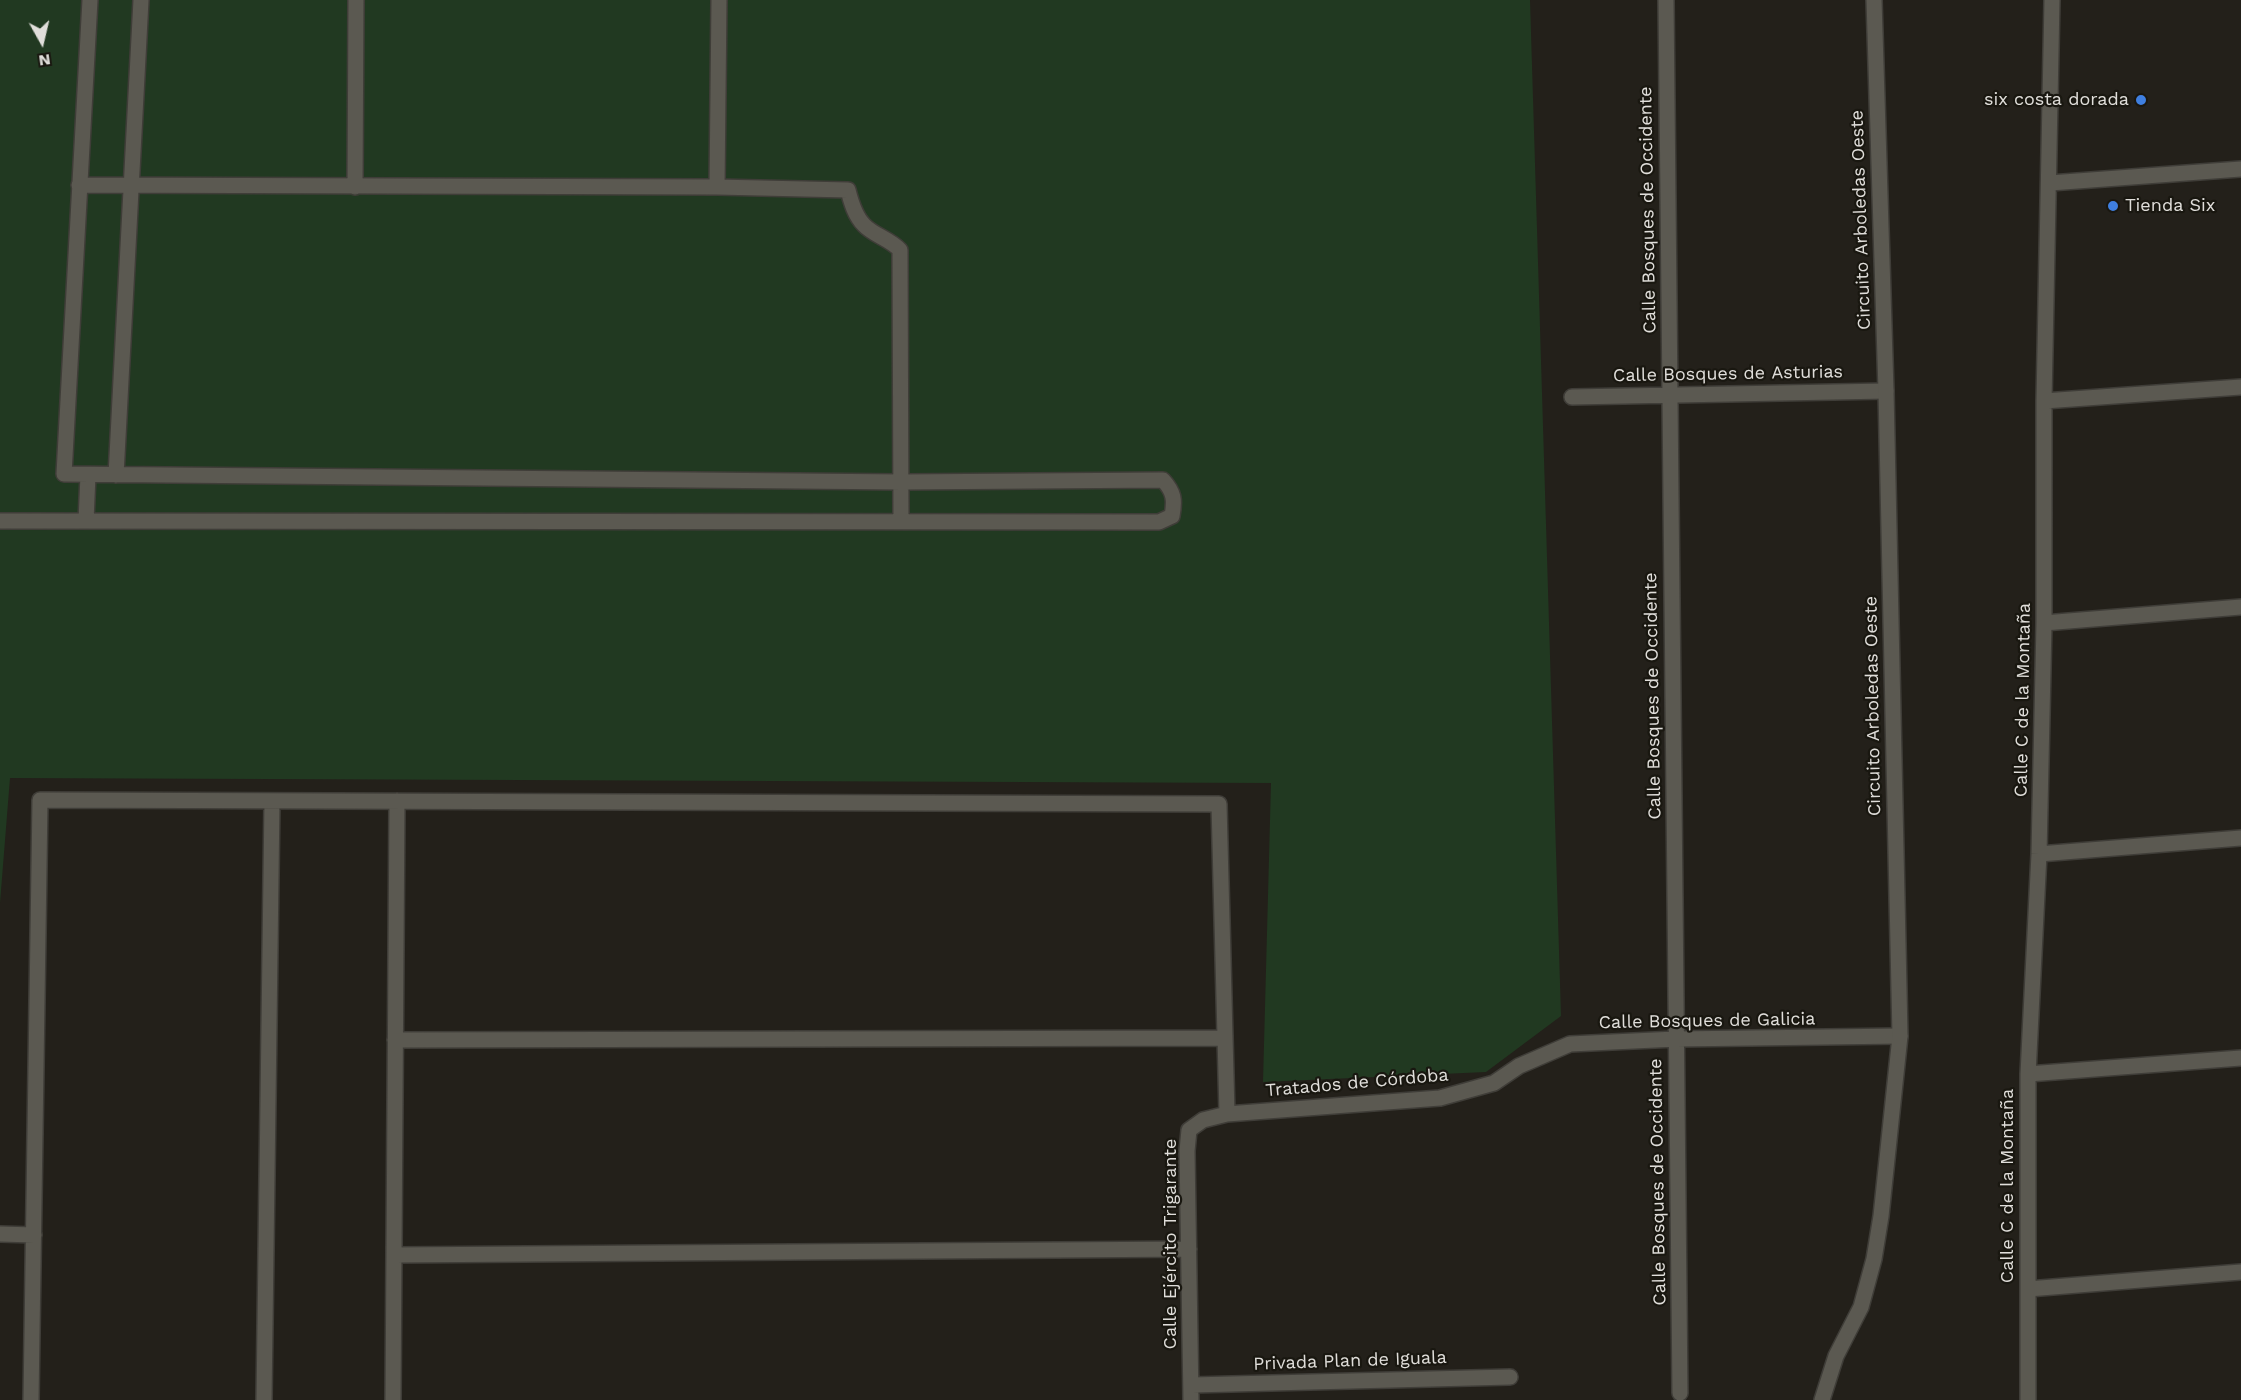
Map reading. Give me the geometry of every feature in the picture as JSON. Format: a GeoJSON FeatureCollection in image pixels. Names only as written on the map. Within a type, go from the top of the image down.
{"type":"FeatureCollection","features":[{"type":"Feature","properties":{"kind":"street"},"geometry":{"type":"LineString","coordinates":[[0,521],[1159,522],[1172,516],[1175,500],[1172,490],[1163,480],[902,482],[64,474],[90,0]]}},
{"type":"Feature","properties":{"kind":"street"},"geometry":{"type":"LineString","coordinates":[[116,476],[141,0]]}},
{"type":"Feature","properties":{"kind":"street"},"geometry":{"type":"LineString","coordinates":[[355,187],[356,0]]}},
{"type":"Feature","properties":{"kind":"street"},"geometry":{"type":"LineString","coordinates":[[717,187],[718,0]]}},
{"type":"Feature","properties":{"kind":"street","name":"Calle Bosques de Occidente"},"geometry":{"type":"LineString","coordinates":[[1666,0],[1680,1393]]}},
{"type":"Feature","properties":{"kind":"street","name":"Circuito Arboledas Oeste"},"geometry":{"type":"LineString","coordinates":[[1822,1400],[1836,1356],[1862,1307],[1874,1259],[1881,1216],[1900,1036],[1886,391],[1874,0]]}},
{"type":"Feature","properties":{"kind":"street","name":"Calle C de la Montaña"},"geometry":{"type":"LineString","coordinates":[[2028,1400],[2028,1074],[2039,854],[2044,623],[2044,401],[2052,0]]}},
{"type":"Feature","properties":{"kind":"street"},"geometry":{"type":"LineString","coordinates":[[2050,183],[2241,170]]}},
{"type":"Feature","properties":{"kind":"street"},"geometry":{"type":"LineString","coordinates":[[79,185],[132,187],[717,187],[848,190],[857,215],[865,227],[893,242],[900,249],[901,522]]}},
{"type":"Feature","properties":{"kind":"street"},"geometry":{"type":"LineString","coordinates":[[2044,401],[2241,387]]}},
{"type":"Feature","properties":{"kind":"street","name":"Calle Bosques de Asturias"},"geometry":{"type":"LineString","coordinates":[[1572,397],[1886,391]]}},
{"type":"Feature","properties":{"kind":"street"},"geometry":{"type":"LineString","coordinates":[[86,521],[88,475]]}},
{"type":"Feature","properties":{"kind":"street"},"geometry":{"type":"LineString","coordinates":[[2044,623],[2241,607]]}},
{"type":"Feature","properties":{"kind":"street"},"geometry":{"type":"LineString","coordinates":[[32,1400],[39,800],[1219,804],[1227,1114]]}},
{"type":"Feature","properties":{"kind":"street"},"geometry":{"type":"LineString","coordinates":[[264,1400],[272,801]]}},
{"type":"Feature","properties":{"kind":"street"},"geometry":{"type":"LineString","coordinates":[[393,1400],[397,801]]}},
{"type":"Feature","properties":{"kind":"street"},"geometry":{"type":"LineString","coordinates":[[2039,854],[2241,838]]}},
{"type":"Feature","properties":{"kind":"street","name":"Calle Bosques de Galicia"},"geometry":{"type":"LineString","coordinates":[[1520,1066],[1570,1044],[1676,1039],[1900,1036]]}},
{"type":"Feature","properties":{"kind":"street"},"geometry":{"type":"LineString","coordinates":[[395,1040],[1225,1038]]}},
{"type":"Feature","properties":{"kind":"street"},"geometry":{"type":"LineString","coordinates":[[2028,1074],[2241,1058]]}},
{"type":"Feature","properties":{"kind":"street","name":"Tratados de Córdoba"},"geometry":{"type":"LineString","coordinates":[[1227,1114],[1440,1098],[1494,1083],[1520,1066]]}},
{"type":"Feature","properties":{"kind":"street","name":"Calle Ejército Trigarante"},"geometry":{"type":"LineString","coordinates":[[1192,1393],[1187,1151],[1190,1130],[1203,1119],[1227,1114]]}},
{"type":"Feature","properties":{"kind":"street"},"geometry":{"type":"LineString","coordinates":[[0,1234],[34,1234]]}},
{"type":"Feature","properties":{"kind":"street"},"geometry":{"type":"LineString","coordinates":[[394,1255],[1189,1249]]}},
{"type":"Feature","properties":{"kind":"street"},"geometry":{"type":"LineString","coordinates":[[2028,1289],[2241,1272]]}},
{"type":"Feature","properties":{"kind":"street","name":"Privada Plan de Iguala"},"geometry":{"type":"LineString","coordinates":[[1192,1393],[1510,1377]]}},
{"type":"Feature","properties":{"kind":"green space"},"geometry":{"type":"Polygon","coordinates":[[[0,0],[1530,0],[1561,1016],[1486,1072],[1263,1082],[1271,783],[10,778],[0,903],[0,0]]]}},
{"type":"Feature","properties":{"kind":"place","name":"six costa dorada"},"geometry":{"type":"Point","coordinates":[2141,100]}},
{"type":"Feature","properties":{"kind":"place","name":"Tienda Six"},"geometry":{"type":"Point","coordinates":[2113,206]}}]}
